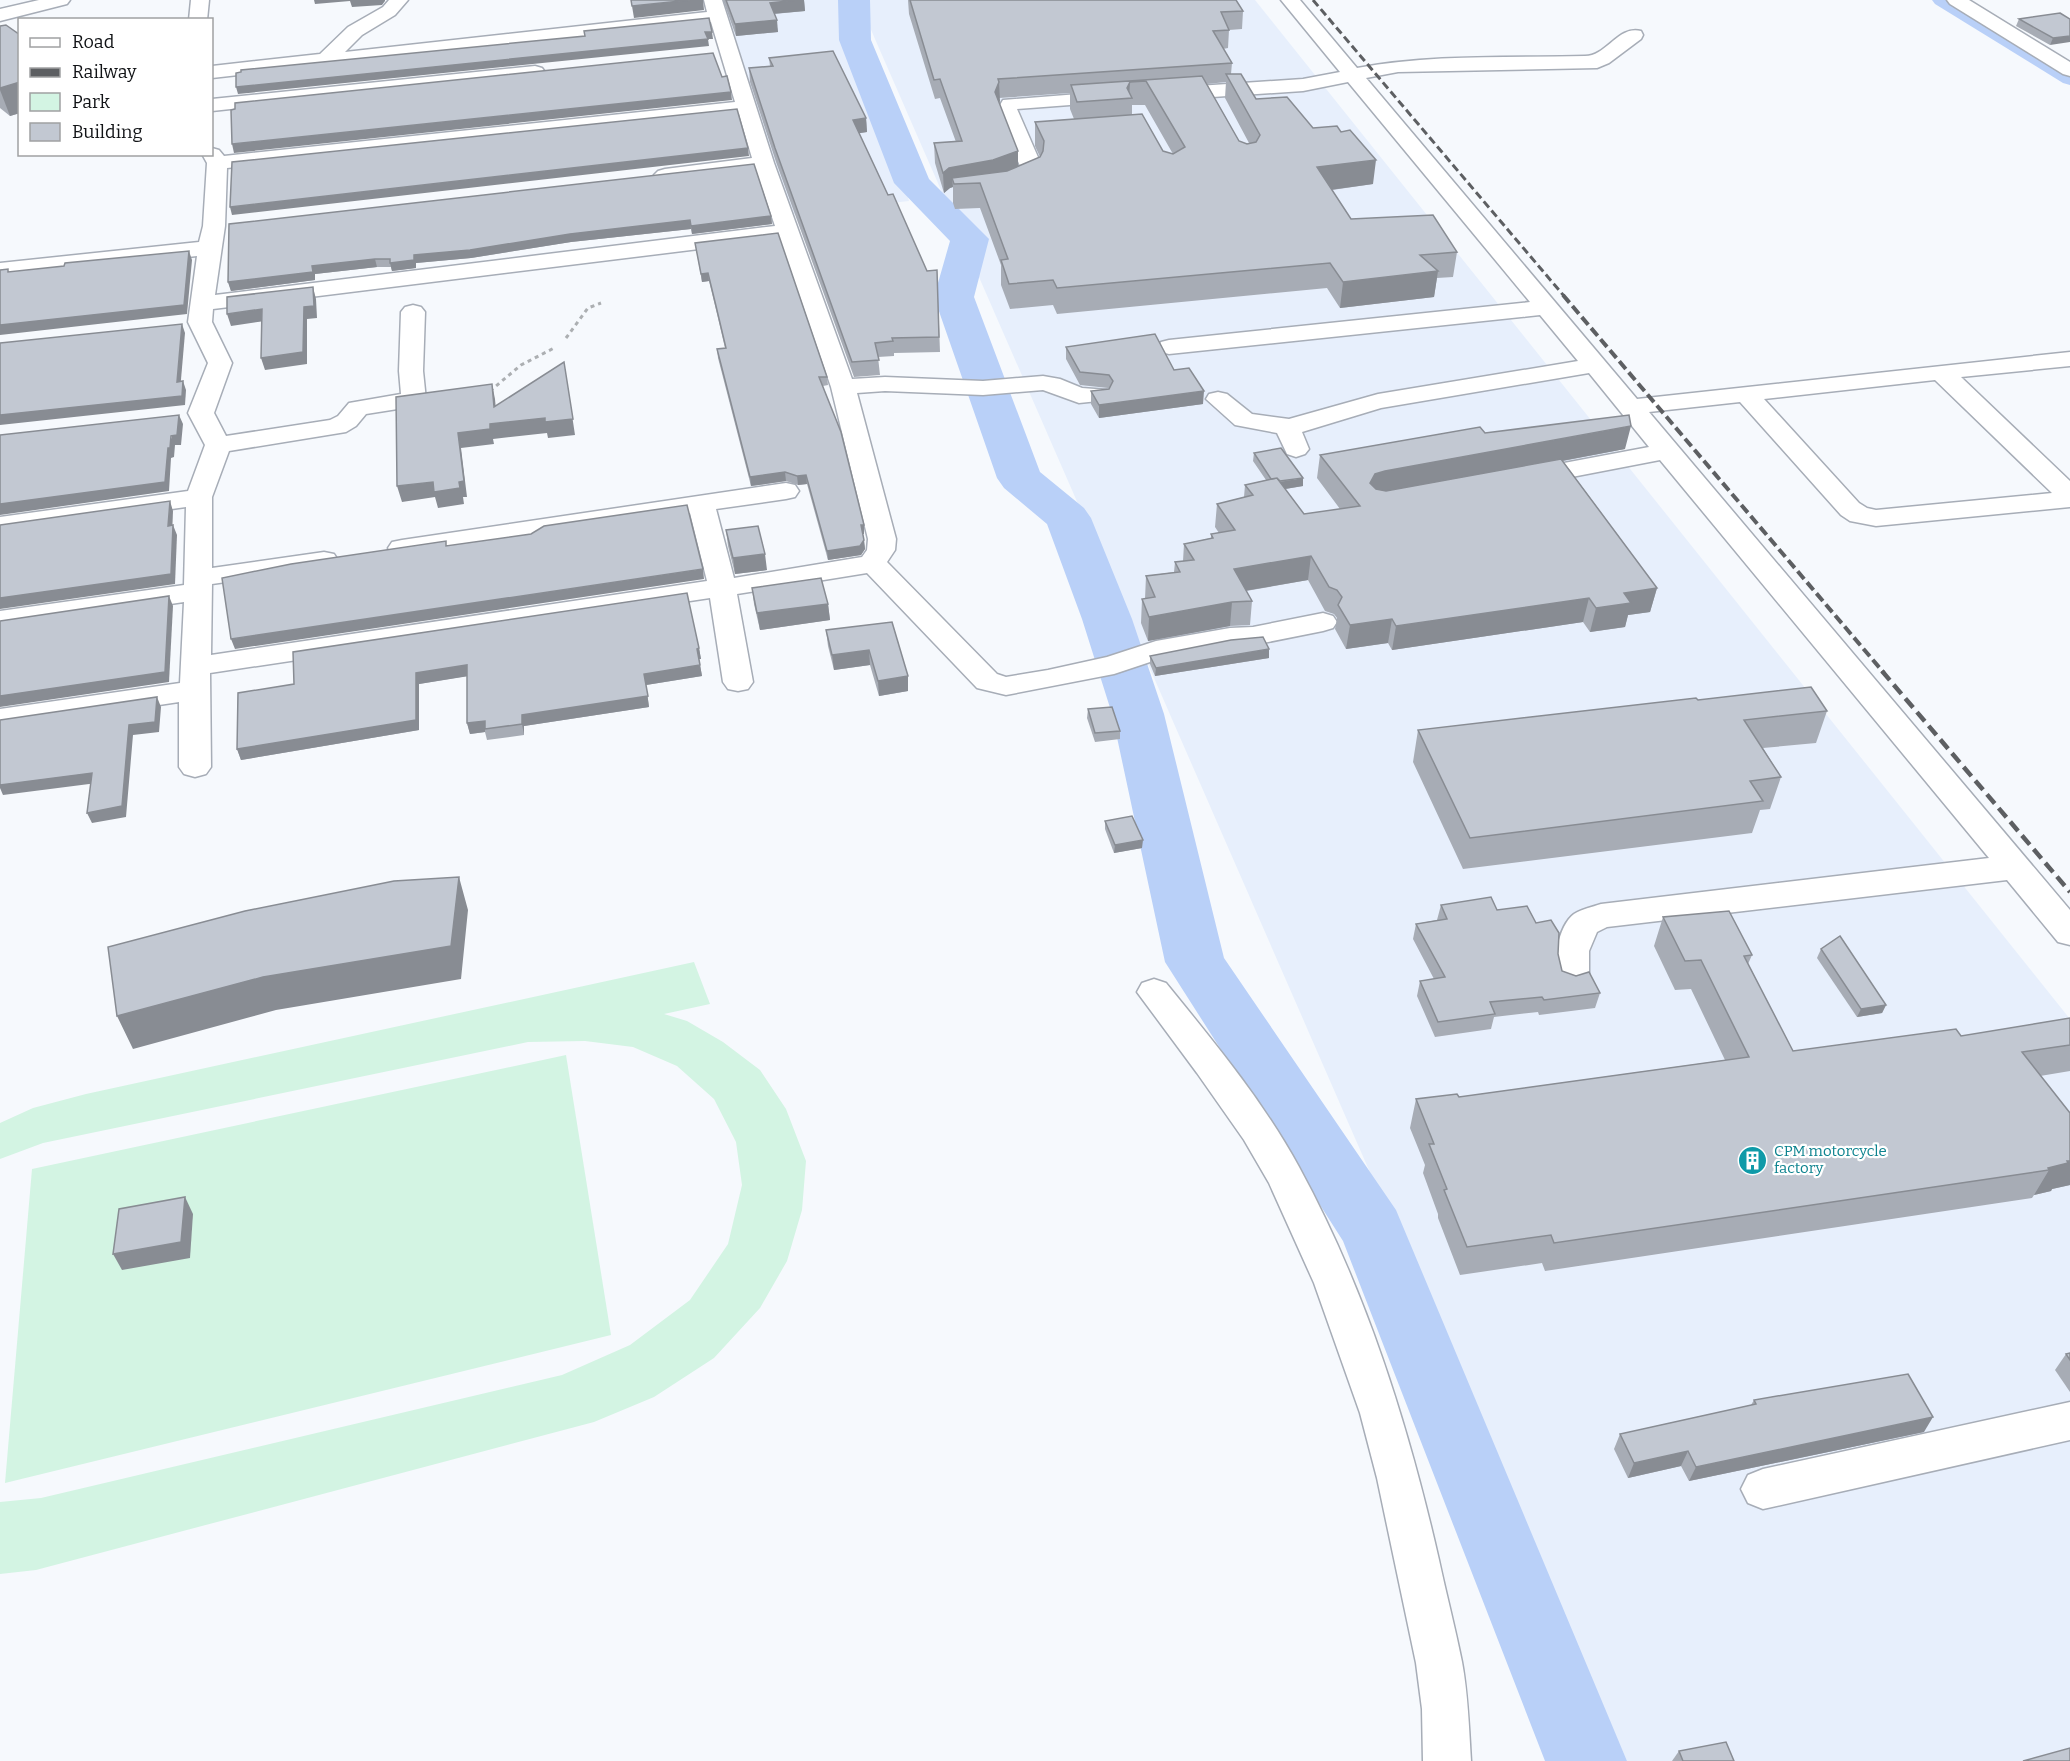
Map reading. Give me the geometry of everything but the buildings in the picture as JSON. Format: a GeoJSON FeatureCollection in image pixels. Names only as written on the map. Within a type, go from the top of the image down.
{"type":"FeatureCollection","features":[{"type":"Feature","properties":{"kind":"street"},"geometry":{"type":"LineString","coordinates":[[0,15],[61,0]]}},
{"type":"Feature","properties":{"kind":"street"},"geometry":{"type":"LineString","coordinates":[[198,18],[200,0]]}},
{"type":"Feature","properties":{"kind":"street"},"geometry":{"type":"LineString","coordinates":[[328,57],[349,36],[389,11],[399,0]]}},
{"type":"Feature","properties":{"kind":"street"},"geometry":{"type":"LineString","coordinates":[[1290,0],[2070,933]]}},
{"type":"Feature","properties":{"kind":"street"},"geometry":{"type":"LineString","coordinates":[[1956,0],[2070,70]]}},
{"type":"Feature","properties":{"kind":"street"},"geometry":{"type":"LineString","coordinates":[[0,719],[195,678],[722,586],[855,568],[872,563],[881,550],[882,539],[843,387],[745,107],[716,8],[213,72]]}},
{"type":"Feature","properties":{"kind":"street"},"geometry":{"type":"LineString","coordinates":[[1153,95],[1316,83],[1398,66],[1597,62],[1609,57],[1622,42],[1634,34]]}},
{"type":"Feature","properties":{"kind":"street"},"geometry":{"type":"LineString","coordinates":[[705,54],[728,52]]}},
{"type":"Feature","properties":{"kind":"street"},"geometry":{"type":"LineString","coordinates":[[213,105],[552,70]]}},
{"type":"Feature","properties":{"kind":"street"},"geometry":{"type":"LineString","coordinates":[[1209,92],[1220,112]]}},
{"type":"Feature","properties":{"kind":"street"},"geometry":{"type":"LineString","coordinates":[[989,190],[1032,176],[1032,167],[1007,110],[1010,104],[1130,96],[1134,105]]}},
{"type":"Feature","properties":{"kind":"street"},"geometry":{"type":"LineString","coordinates":[[218,444],[189,415],[220,363],[193,317],[221,233],[214,158],[745,107]]}},
{"type":"Feature","properties":{"kind":"street"},"geometry":{"type":"LineString","coordinates":[[1019,139],[1043,137]]}},
{"type":"Feature","properties":{"kind":"street"},"geometry":{"type":"LineString","coordinates":[[647,177],[764,163]]}},
{"type":"Feature","properties":{"kind":"street"},"geometry":{"type":"LineString","coordinates":[[193,317],[789,231]]}},
{"type":"Feature","properties":{"kind":"street"},"geometry":{"type":"LineString","coordinates":[[0,270],[221,233]]}},
{"type":"Feature","properties":{"kind":"street"},"geometry":{"type":"LineString","coordinates":[[1169,347],[1548,307]]}},
{"type":"Feature","properties":{"kind":"street"},"geometry":{"type":"LineString","coordinates":[[218,444],[331,429],[347,421],[358,408],[425,399],[411,371],[413,312]]}},
{"type":"Feature","properties":{"kind":"street"},"geometry":{"type":"LineString","coordinates":[[1631,407],[2070,359]]}},
{"type":"Feature","properties":{"kind":"street"},"geometry":{"type":"LineString","coordinates":[[1218,399],[1244,420],[1293,438],[1378,401],[1596,365]]}},
{"type":"Feature","properties":{"kind":"street"},"geometry":{"type":"LineString","coordinates":[[1941,372],[2070,497]]}},
{"type":"Feature","properties":{"kind":"street"},"geometry":{"type":"LineString","coordinates":[[843,387],[885,384],[983,388],[1051,384],[1079,396],[1099,394]]}},
{"type":"Feature","properties":{"kind":"street"},"geometry":{"type":"LineString","coordinates":[[1744,393],[1850,509],[1859,515],[1876,518],[2070,497]]}},
{"type":"Feature","properties":{"kind":"street"},"geometry":{"type":"LineString","coordinates":[[195,767],[199,498],[218,444]]}},
{"type":"Feature","properties":{"kind":"street"},"geometry":{"type":"LineString","coordinates":[[1497,484],[1668,451]]}},
{"type":"Feature","properties":{"kind":"street"},"geometry":{"type":"LineString","coordinates":[[0,620],[362,554],[786,491]]}},
{"type":"Feature","properties":{"kind":"street"},"geometry":{"type":"LineString","coordinates":[[0,525],[199,498]]}},
{"type":"Feature","properties":{"kind":"street"},"geometry":{"type":"LineString","coordinates":[[701,503],[722,586],[738,682]]}},
{"type":"Feature","properties":{"kind":"street"},"geometry":{"type":"LineString","coordinates":[[872,563],[983,675],[1006,686],[1114,665],[1156,650],[1230,637],[1253,636],[1323,622]]}},
{"type":"Feature","properties":{"kind":"street"},"geometry":{"type":"LineString","coordinates":[[1572,976],[1572,951],[1584,924],[1601,916],[2015,867]]}},
{"type":"Feature","properties":{"kind":"street"},"geometry":{"type":"LineString","coordinates":[[1154,992],[1210,1063],[1257,1130],[1285,1177],[1334,1283],[1381,1413],[1399,1478],[1439,1663],[1445,1709],[1447,1761]]}},
{"type":"Feature","properties":{"kind":"street"},"geometry":{"type":"LineString","coordinates":[[1763,1489],[2070,1421]]}},
{"type":"Feature","properties":{"kind":"path"},"geometry":{"type":"LineString","coordinates":[[566,338],[588,308],[601,303]]}},
{"type":"Feature","properties":{"kind":"path"},"geometry":{"type":"LineString","coordinates":[[489,391],[521,364],[556,347]]}},
{"type":"Feature","properties":{"kind":"shaded area"},"geometry":{"type":"Polygon","coordinates":[[[714,0],[848,0],[909,201],[787,215],[714,0]]]}},
{"type":"Feature","properties":{"kind":"shaded area"},"geometry":{"type":"Polygon","coordinates":[[[858,0],[1255,0],[2070,1019],[2070,1761],[1627,1761],[858,0]]]}},
{"type":"Feature","properties":{"kind":"green space"},"geometry":{"type":"Polygon","coordinates":[[[694,962],[710,1004],[664,1014],[687,1021],[723,1042],[760,1070],[786,1109],[806,1161],[802,1210],[787,1261],[760,1308],[714,1358],[654,1397],[594,1422],[36,1570],[0,1574],[0,1502],[41,1498],[562,1375],[630,1345],[690,1300],[728,1244],[742,1185],[736,1142],[714,1099],[677,1066],[633,1047],[585,1041],[528,1042],[43,1143],[0,1159],[0,1123],[33,1108],[86,1094],[694,962]]]}},
{"type":"Feature","properties":{"kind":"green space"},"geometry":{"type":"Polygon","coordinates":[[[566,1055],[611,1335],[5,1483],[32,1169],[566,1055]]]}},
{"type":"Feature","properties":{"kind":"waterway"},"geometry":{"type":"LineString","coordinates":[[854,0],[855,40],[912,183],[970,239],[954,297],[1020,478],[1068,518],[1107,619],[1138,714],[1195,962],[1372,1230],[1586,1761]]}},
{"type":"Feature","properties":{"kind":"waterway"},"geometry":{"type":"LineString","coordinates":[[1941,0],[2070,79]]}},
{"type":"Feature","properties":{"kind":"railway"},"geometry":{"type":"LineString","coordinates":[[1313,0],[1564,296]]}},
{"type":"Feature","properties":{"kind":"railway"},"geometry":{"type":"LineString","coordinates":[[1563,295],[1884,673]]}},
{"type":"Feature","properties":{"kind":"railway"},"geometry":{"type":"LineString","coordinates":[[1882,671],[2070,892]]}},
{"type":"Feature","properties":{"kind":"place","name":"CPM motorcycle factory"},"geometry":{"type":"Point","coordinates":[1753,1160]}}]}
